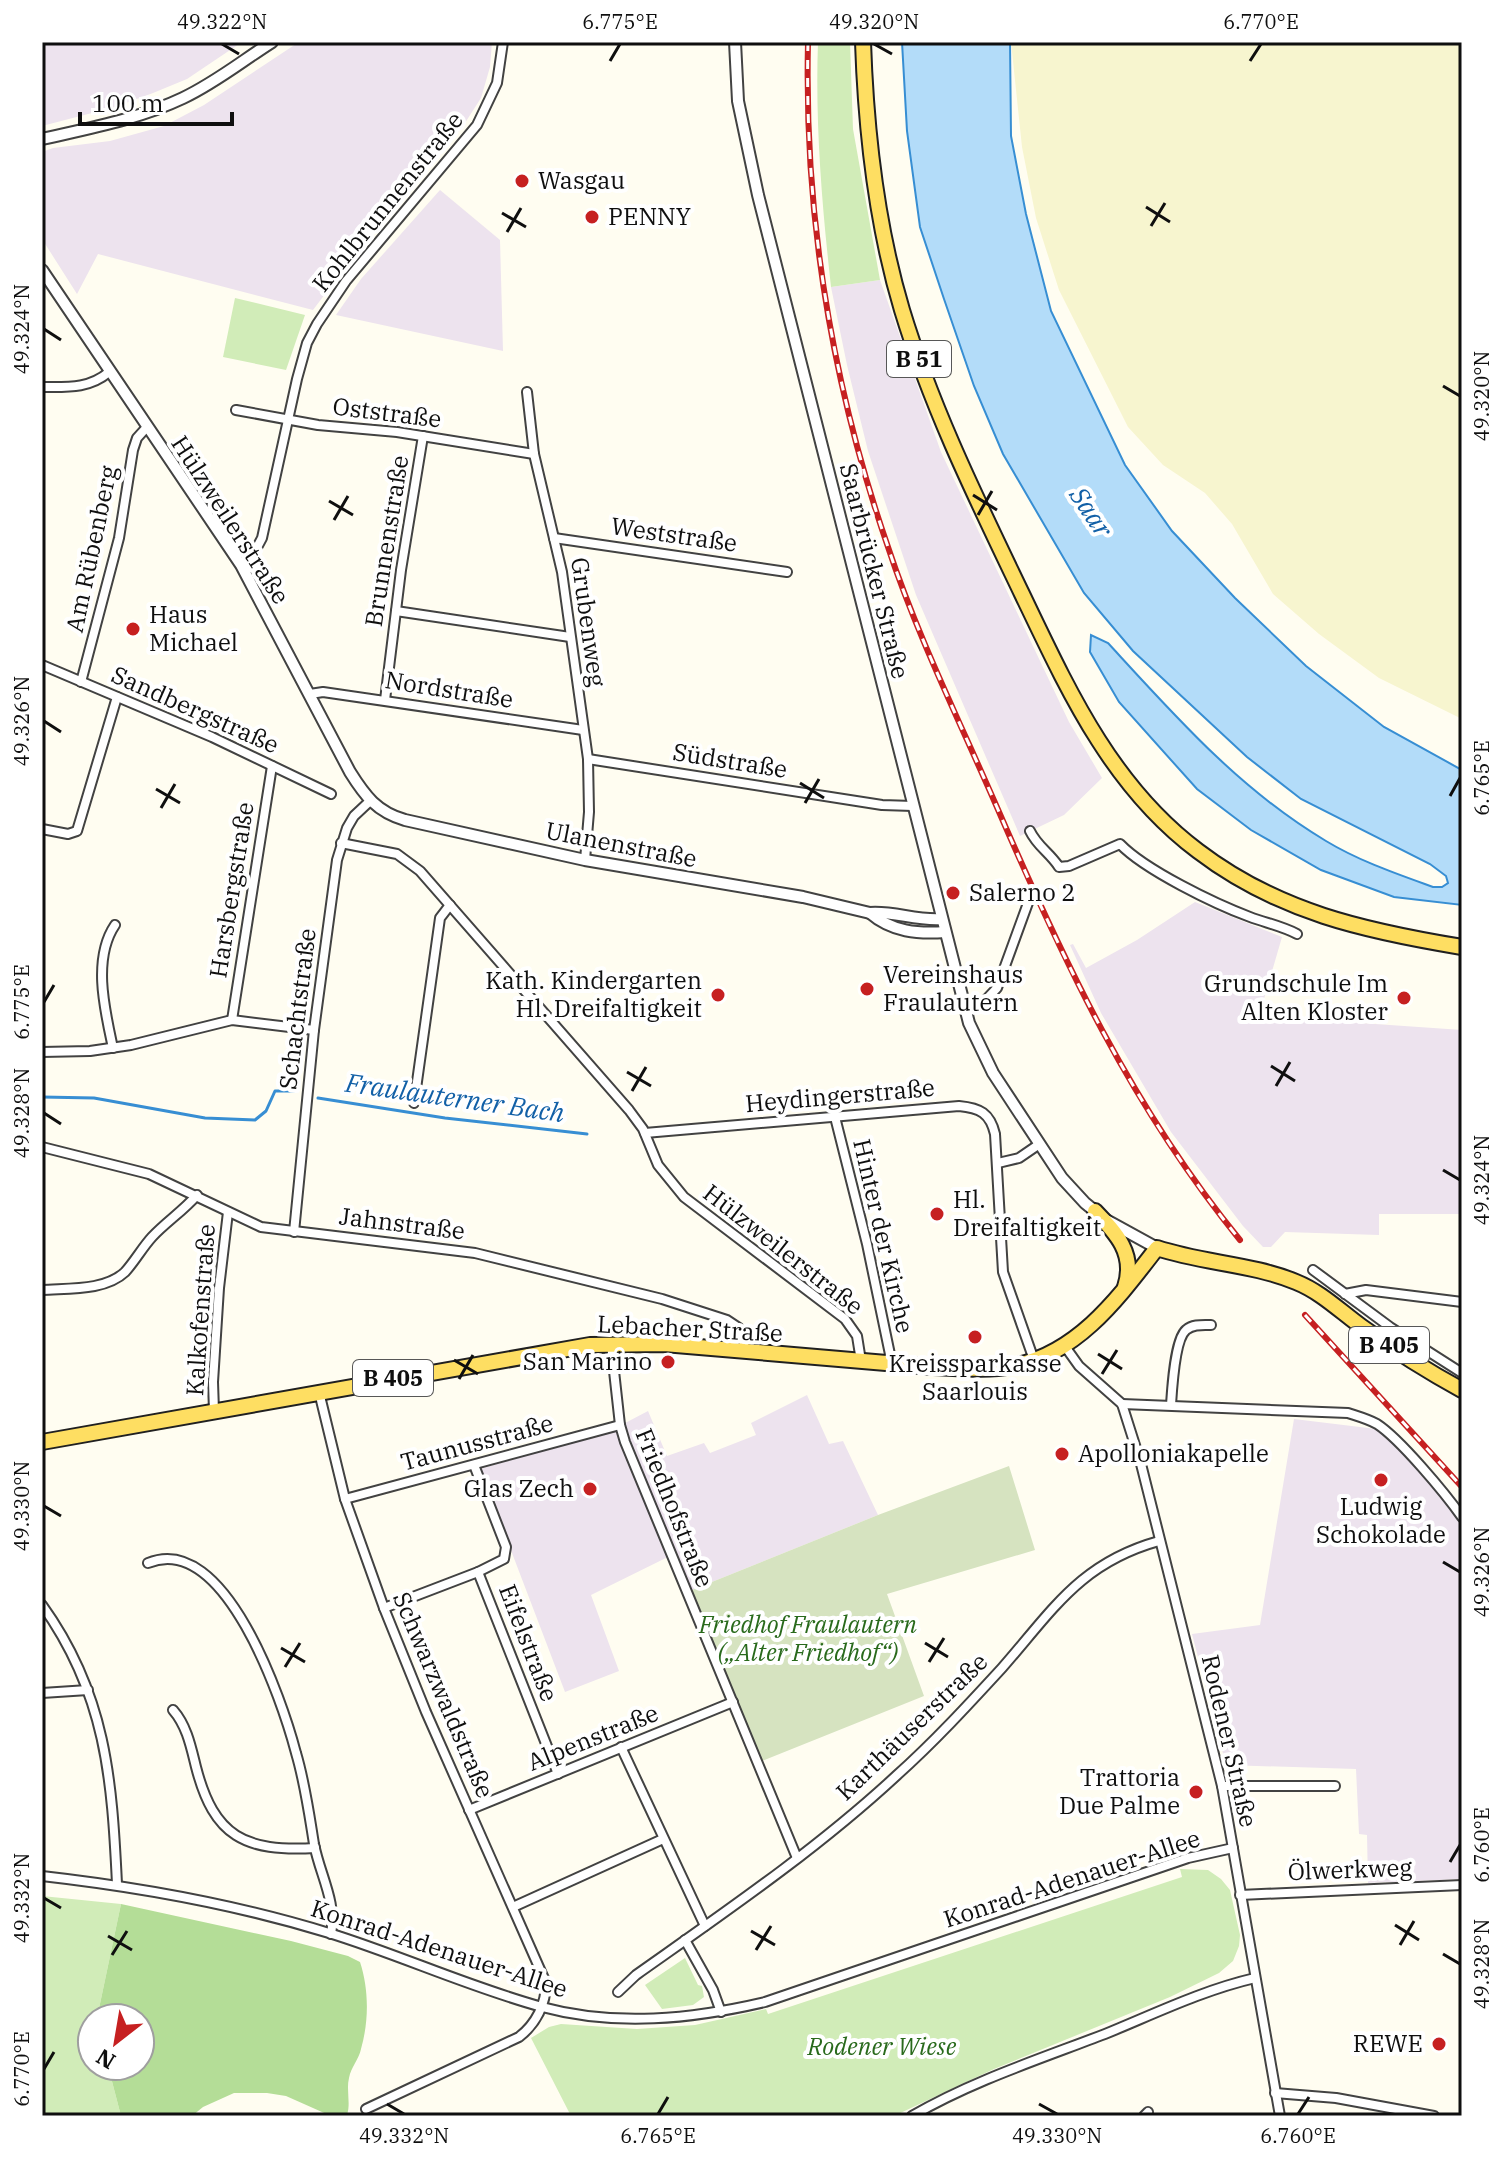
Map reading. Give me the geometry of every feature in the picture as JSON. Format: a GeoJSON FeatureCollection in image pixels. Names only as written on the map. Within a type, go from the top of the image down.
{"type":"FeatureCollection","features":[{"type":"Feature","properties":{"kind":"main road","name":"B 51"},"geometry":{"type":"LineString","coordinates":[[863,42],[866,118],[874,190],[892,274],[916,351],[990,526],[1072,697],[1098,742],[1138,796],[1163,821],[1197,850],[1244,882],[1298,908],[1355,927],[1462,947]]}},
{"type":"Feature","properties":{"kind":"main road"},"geometry":{"type":"LineString","coordinates":[[1095,1211],[1124,1244],[1128,1258],[1125,1289]]}},
{"type":"Feature","properties":{"kind":"main road","name":"B 405"},"geometry":{"type":"LineString","coordinates":[[1064,1345],[1092,1324],[1157,1248],[1297,1282],[1399,1352],[1462,1390]]}},
{"type":"Feature","properties":{"kind":"main road","name":"Lebacher Straße"},"geometry":{"type":"LineString","coordinates":[[42,1442],[559,1349],[611,1344],[664,1344],[978,1369],[1015,1366],[1064,1345]]}},
{"type":"Feature","properties":{"kind":"street"},"geometry":{"type":"LineString","coordinates":[[42,139],[140,116],[163,107],[215,80],[272,42]]}},
{"type":"Feature","properties":{"kind":"street","name":"Kohlbrunnenstraße"},"geometry":{"type":"LineString","coordinates":[[241,565],[254,553],[262,538],[302,359],[317,324],[346,281],[477,125],[497,83],[503,42]]}},
{"type":"Feature","properties":{"kind":"street","name":"Saarbrücker Straße"},"geometry":{"type":"LineString","coordinates":[[735,42],[738,101],[758,195],[966,1011],[985,1060],[1062,1178],[1095,1211],[1132,1236],[1157,1248]]}},
{"type":"Feature","properties":{"kind":"street","name":"Hülzweilerstraße"},"geometry":{"type":"LineString","coordinates":[[42,270],[241,565],[350,772],[370,801]]}},
{"type":"Feature","properties":{"kind":"street"},"geometry":{"type":"LineString","coordinates":[[42,387],[79,387],[92,384],[109,372]]}},
{"type":"Feature","properties":{"kind":"street","name":"Grubenweg"},"geometry":{"type":"LineString","coordinates":[[527,392],[534,454],[554,538],[588,759],[589,812],[585,860]]}},
{"type":"Feature","properties":{"kind":"street","name":"Oststraße"},"geometry":{"type":"LineString","coordinates":[[236,410],[534,454]]}},
{"type":"Feature","properties":{"kind":"street","name":"Am Rübenberg"},"geometry":{"type":"LineString","coordinates":[[81,682],[114,560],[133,450],[137,438],[147,427]]}},
{"type":"Feature","properties":{"kind":"street","name":"Brunnenstraße"},"geometry":{"type":"LineString","coordinates":[[385,700],[423,436]]}},
{"type":"Feature","properties":{"kind":"street","name":"Weststraße"},"geometry":{"type":"LineString","coordinates":[[554,538],[787,572]]}},
{"type":"Feature","properties":{"kind":"street"},"geometry":{"type":"LineString","coordinates":[[396,611],[570,637]]}},
{"type":"Feature","properties":{"kind":"street","name":"Sandbergstraße"},"geometry":{"type":"LineString","coordinates":[[42,665],[331,794]]}},
{"type":"Feature","properties":{"kind":"street","name":"Nordstraße"},"geometry":{"type":"LineString","coordinates":[[310,694],[323,692],[385,700],[583,730]]}},
{"type":"Feature","properties":{"kind":"street"},"geometry":{"type":"LineString","coordinates":[[42,829],[68,834],[77,831],[117,697]]}},
{"type":"Feature","properties":{"kind":"street","name":"Südstraße"},"geometry":{"type":"LineString","coordinates":[[588,759],[882,805],[913,806]]}},
{"type":"Feature","properties":{"kind":"street","name":"Harsbergstraße"},"geometry":{"type":"LineString","coordinates":[[232,1020],[272,766]]}},
{"type":"Feature","properties":{"kind":"street","name":"Schachtstraße"},"geometry":{"type":"LineString","coordinates":[[294,1232],[314,1030],[341,843],[354,816],[370,801]]}},
{"type":"Feature","properties":{"kind":"street","name":"Ulanenstraße"},"geometry":{"type":"LineString","coordinates":[[370,801],[390,816],[585,860],[803,897],[870,913],[881,912],[922,921],[942,919]]}},
{"type":"Feature","properties":{"kind":"street"},"geometry":{"type":"LineString","coordinates":[[1030,831],[1036,844],[1050,852],[1059,867],[1069,866],[1120,844],[1132,857],[1153,869],[1248,917],[1297,934]]}},
{"type":"Feature","properties":{"kind":"street","name":"Hülzweilerstraße"},"geometry":{"type":"LineString","coordinates":[[341,843],[405,857],[620,1099],[645,1133],[658,1165],[689,1202],[845,1319],[857,1336],[861,1361]]}},
{"type":"Feature","properties":{"kind":"street"},"geometry":{"type":"LineString","coordinates":[[966,1011],[980,1006],[997,988],[1028,903]]}},
{"type":"Feature","properties":{"kind":"street"},"geometry":{"type":"LineString","coordinates":[[414,1103],[440,918],[450,905]]}},
{"type":"Feature","properties":{"kind":"street","name":"Ulanenstraße"},"geometry":{"type":"LineString","coordinates":[[870,913],[879,921],[915,934],[945,932]]}},
{"type":"Feature","properties":{"kind":"street"},"geometry":{"type":"LineString","coordinates":[[113,1048],[102,976],[107,941],[115,925]]}},
{"type":"Feature","properties":{"kind":"street"},"geometry":{"type":"LineString","coordinates":[[42,1052],[113,1048],[232,1020],[314,1030]]}},
{"type":"Feature","properties":{"kind":"street","name":"Heydingerstraße"},"geometry":{"type":"LineString","coordinates":[[645,1133],[959,1106],[975,1108],[992,1121],[998,1163],[1003,1272],[1034,1360]]}},
{"type":"Feature","properties":{"kind":"street","name":"Hinter der Kirche"},"geometry":{"type":"LineString","coordinates":[[835,1117],[867,1244],[892,1364]]}},
{"type":"Feature","properties":{"kind":"street"},"geometry":{"type":"LineString","coordinates":[[998,1163],[1019,1158],[1038,1145]]}},
{"type":"Feature","properties":{"kind":"street","name":"Jahnstraße"},"geometry":{"type":"LineString","coordinates":[[42,1147],[149,1174],[261,1227],[475,1253],[662,1299],[727,1320],[739,1328],[746,1351]]}},
{"type":"Feature","properties":{"kind":"street"},"geometry":{"type":"LineString","coordinates":[[42,1290],[86,1287],[115,1280],[153,1235],[197,1195]]}},
{"type":"Feature","properties":{"kind":"street","name":"Kalkofenstraße"},"geometry":{"type":"LineString","coordinates":[[214,1411],[219,1288],[228,1212]]}},
{"type":"Feature","properties":{"kind":"street"},"geometry":{"type":"LineString","coordinates":[[1313,1270],[1390,1327],[1462,1373]]}},
{"type":"Feature","properties":{"kind":"street"},"geometry":{"type":"LineString","coordinates":[[1345,1294],[1366,1290],[1462,1302]]}},
{"type":"Feature","properties":{"kind":"street"},"geometry":{"type":"LineString","coordinates":[[1171,1405],[1183,1331],[1193,1325],[1211,1325]]}},
{"type":"Feature","properties":{"kind":"street","name":"Friedhofstraße"},"geometry":{"type":"LineString","coordinates":[[611,1344],[620,1425],[651,1509],[797,1858]]}},
{"type":"Feature","properties":{"kind":"street"},"geometry":{"type":"LineString","coordinates":[[1064,1345],[1079,1366],[1122,1404],[1348,1413],[1378,1425],[1462,1517]]}},
{"type":"Feature","properties":{"kind":"street","name":"Schwarzwaldstraße"},"geometry":{"type":"LineString","coordinates":[[319,1391],[345,1499],[384,1608],[469,1810],[544,1974],[546,1990],[542,2007]]}},
{"type":"Feature","properties":{"kind":"street","name":"Rodener Straße"},"geometry":{"type":"LineString","coordinates":[[1122,1404],[1141,1464],[1222,1786],[1280,2116]]}},
{"type":"Feature","properties":{"kind":"street","name":"Taunusstraße"},"geometry":{"type":"LineString","coordinates":[[345,1499],[620,1425]]}},
{"type":"Feature","properties":{"kind":"street"},"geometry":{"type":"LineString","coordinates":[[384,1608],[478,1572],[501,1562],[506,1555],[506,1547],[474,1465]]}},
{"type":"Feature","properties":{"kind":"street","name":"Karthäuserstraße"},"geometry":{"type":"LineString","coordinates":[[618,1992],[636,1975],[797,1858],[869,1800],[979,1694],[1075,1585],[1123,1553],[1159,1541]]}},
{"type":"Feature","properties":{"kind":"street"},"geometry":{"type":"LineString","coordinates":[[148,1563],[171,1558],[197,1569],[219,1588],[246,1627],[274,1688],[293,1743],[306,1793],[315,1848],[333,1910],[331,1934]]}},
{"type":"Feature","properties":{"kind":"street","name":"Eifelstraße"},"geometry":{"type":"LineString","coordinates":[[478,1572],[558,1774]]}},
{"type":"Feature","properties":{"kind":"street"},"geometry":{"type":"LineString","coordinates":[[42,1605],[70,1649],[102,1731],[108,1767],[117,1884]]}},
{"type":"Feature","properties":{"kind":"street"},"geometry":{"type":"LineString","coordinates":[[42,1693],[88,1690]]}},
{"type":"Feature","properties":{"kind":"street","name":"Alpenstraße"},"geometry":{"type":"LineString","coordinates":[[469,1810],[733,1702]]}},
{"type":"Feature","properties":{"kind":"street"},"geometry":{"type":"LineString","coordinates":[[173,1710],[185,1728],[205,1797],[223,1825],[235,1835],[258,1845],[315,1848]]}},
{"type":"Feature","properties":{"kind":"street"},"geometry":{"type":"LineString","coordinates":[[621,1747],[705,1926]]}},
{"type":"Feature","properties":{"kind":"street"},"geometry":{"type":"LineString","coordinates":[[1222,1786],[1335,1786]]}},
{"type":"Feature","properties":{"kind":"street"},"geometry":{"type":"LineString","coordinates":[[513,1907],[663,1839]]}},
{"type":"Feature","properties":{"kind":"street","name":"Konrad-Adenauer-Allee"},"geometry":{"type":"LineString","coordinates":[[42,1876],[117,1884],[234,1908],[331,1934],[542,2007],[589,2015],[668,2018],[721,2012],[765,2002],[1188,1858],[1233,1848]]}},
{"type":"Feature","properties":{"kind":"street","name":"Ölwerkweg"},"geometry":{"type":"LineString","coordinates":[[1240,1895],[1462,1885]]}},
{"type":"Feature","properties":{"kind":"street"},"geometry":{"type":"LineString","coordinates":[[685,1940],[713,1990],[721,2012]]}},
{"type":"Feature","properties":{"kind":"street"},"geometry":{"type":"LineString","coordinates":[[912,2116],[1057,2052],[1211,1991],[1255,1978]]}},
{"type":"Feature","properties":{"kind":"street"},"geometry":{"type":"LineString","coordinates":[[366,2109],[519,2037],[533,2024],[542,2007]]}},
{"type":"Feature","properties":{"kind":"street"},"geometry":{"type":"LineString","coordinates":[[1275,2093],[1314,2095],[1434,2116]]}},
{"type":"Feature","properties":{"kind":"shaded area"},"geometry":{"type":"Polygon","coordinates":[[[42,42],[242,42],[187,79],[115,107],[42,126],[42,42]]]}},
{"type":"Feature","properties":{"kind":"shaded area"},"geometry":{"type":"Polygon","coordinates":[[[299,42],[492,42],[490,67],[481,98],[463,126],[353,257],[313,310],[98,254],[77,294],[42,239],[42,152],[110,141],[164,126],[204,105],[299,42]]]}},
{"type":"Feature","properties":{"kind":"shaded area"},"geometry":{"type":"Polygon","coordinates":[[[1011,42],[1462,42],[1462,719],[1379,678],[1319,634],[1273,594],[1232,524],[1205,493],[1163,465],[1128,427],[1059,290],[1036,218],[1022,147],[1011,42]]]}},
{"type":"Feature","properties":{"kind":"shaded area"},"geometry":{"type":"Polygon","coordinates":[[[440,190],[500,240],[503,351],[336,315],[361,279],[440,190]]]}},
{"type":"Feature","properties":{"kind":"shaded area"},"geometry":{"type":"Polygon","coordinates":[[[880,280],[941,452],[1069,722],[1102,778],[1064,815],[1020,836],[916,595],[868,451],[831,287],[880,280]]]}},
{"type":"Feature","properties":{"kind":"shaded area"},"geometry":{"type":"Polygon","coordinates":[[[1195,902],[1282,937],[1259,1016],[1462,1030],[1462,1214],[1379,1214],[1379,1235],[1285,1232],[1271,1247],[1263,1247],[1243,1226],[1171,1132],[1101,1013],[1070,945],[1073,944],[1086,968],[1137,940],[1195,902]]]}},
{"type":"Feature","properties":{"kind":"shaded area"},"geometry":{"type":"Polygon","coordinates":[[[807,1395],[829,1444],[843,1441],[878,1515],[692,1590],[676,1553],[591,1595],[619,1671],[565,1692],[480,1469],[610,1431],[648,1411],[667,1456],[704,1443],[710,1453],[756,1435],[751,1423],[807,1395]]]}},
{"type":"Feature","properties":{"kind":"shaded area"},"geometry":{"type":"Polygon","coordinates":[[[1294,1419],[1393,1431],[1462,1507],[1462,1879],[1368,1883],[1367,1835],[1359,1834],[1356,1769],[1226,1765],[1192,1634],[1260,1625],[1294,1419]]]}},
{"type":"Feature","properties":{"kind":"green space"},"geometry":{"type":"Polygon","coordinates":[[[818,42],[850,42],[853,129],[880,280],[831,287],[820,164],[818,42]]]}},
{"type":"Feature","properties":{"kind":"green space"},"geometry":{"type":"Polygon","coordinates":[[[235,298],[305,315],[286,370],[223,357],[235,298]]]}},
{"type":"Feature","properties":{"kind":"green space","name":"Friedhof Fraulautern („Alter Friedhof“)"},"geometry":{"type":"Polygon","coordinates":[[[1009,1466],[1035,1550],[887,1594],[924,1696],[762,1761],[692,1590],[1009,1466]]]}},
{"type":"Feature","properties":{"kind":"green space","name":"Rodener Wiese"},"geometry":{"type":"Polygon","coordinates":[[[1180,1869],[1208,1870],[1230,1890],[1240,1935],[1233,1961],[1219,1973],[1170,1997],[994,2069],[894,2116],[571,2116],[531,2038],[561,2024],[637,2029],[695,2025],[766,2009],[768,2014],[1182,1877],[1180,1869]]]}},
{"type":"Feature","properties":{"kind":"green space"},"geometry":{"type":"Polygon","coordinates":[[[42,1896],[121,1904],[100,2002],[76,2002],[76,2082],[112,2082],[121,2116],[42,2116],[42,1896]]]}},
{"type":"Feature","properties":{"kind":"green space"},"geometry":{"type":"Polygon","coordinates":[[[121,1904],[348,1956],[360,1962],[367,2016],[360,2053],[349,2078],[347,2115],[331,2116],[286,2096],[234,2093],[203,2107],[192,2116],[121,2116],[112,2082],[156,2082],[156,2002],[100,2002],[121,1904]]]}},
{"type":"Feature","properties":{"kind":"green space"},"geometry":{"type":"Polygon","coordinates":[[[685,1958],[698,1985],[702,1986],[704,1997],[693,2005],[662,2009],[645,1985],[685,1958]]]}},
{"type":"Feature","properties":{"kind":"water","name":"Saar"},"geometry":{"type":"Polygon","coordinates":[[[902,42],[1010,42],[1011,136],[1026,214],[1051,311],[1125,465],[1172,531],[1235,598],[1306,666],[1384,727],[1462,770],[1462,905],[1394,897],[1321,870],[1251,830],[1197,789],[1119,702],[1090,652],[1091,635],[1108,643],[1210,750],[1295,821],[1378,867],[1433,887],[1448,883],[1446,876],[1430,864],[1301,799],[1247,757],[1133,651],[1084,593],[1003,454],[974,386],[920,227],[907,131],[902,42]]]}},
{"type":"Feature","properties":{"kind":"waterway","name":"Fraulauterner Bach"},"geometry":{"type":"LineString","coordinates":[[42,1097],[94,1098],[205,1118],[255,1120],[266,1111],[275,1091],[296,1091]]}},
{"type":"Feature","properties":{"kind":"waterway","name":"Fraulauterner Bach"},"geometry":{"type":"LineString","coordinates":[[318,1098],[445,1118],[587,1134]]}},
{"type":"Feature","properties":{"kind":"railway"},"geometry":{"type":"LineString","coordinates":[[808,42],[811,171],[826,298],[851,424],[899,580],[939,677],[1074,976],[1165,1138],[1240,1240]]}},
{"type":"Feature","properties":{"kind":"railway"},"geometry":{"type":"LineString","coordinates":[[1305,1315],[1462,1487]]}},
{"type":"Feature","properties":{"kind":"place","name":"Wasgau"},"geometry":{"type":"Point","coordinates":[522,181]}},
{"type":"Feature","properties":{"kind":"place","name":"PENNY"},"geometry":{"type":"Point","coordinates":[592,217]}},
{"type":"Feature","properties":{"kind":"place","name":"Haus Michael"},"geometry":{"type":"Point","coordinates":[133,629]}},
{"type":"Feature","properties":{"kind":"place","name":"Salerno 2"},"geometry":{"type":"Point","coordinates":[953,893]}},
{"type":"Feature","properties":{"kind":"place","name":"Vereinshaus Fraulautern"},"geometry":{"type":"Point","coordinates":[867,989]}},
{"type":"Feature","properties":{"kind":"place","name":"Kath. Kindergarten Hl. Dreifaltigkeit"},"geometry":{"type":"Point","coordinates":[718,995]}},
{"type":"Feature","properties":{"kind":"place","name":"Grundschule Im Alten Kloster"},"geometry":{"type":"Point","coordinates":[1404,998]}},
{"type":"Feature","properties":{"kind":"place","name":"Hl. Dreifaltigkeit"},"geometry":{"type":"Point","coordinates":[937,1214]}},
{"type":"Feature","properties":{"kind":"place","name":"Kreissparkasse Saarlouis"},"geometry":{"type":"Point","coordinates":[975,1337]}},
{"type":"Feature","properties":{"kind":"place","name":"San Marino"},"geometry":{"type":"Point","coordinates":[668,1362]}},
{"type":"Feature","properties":{"kind":"place","name":"Apolloniakapelle"},"geometry":{"type":"Point","coordinates":[1062,1454]}},
{"type":"Feature","properties":{"kind":"place","name":"Ludwig Schokolade"},"geometry":{"type":"Point","coordinates":[1381,1480]}},
{"type":"Feature","properties":{"kind":"place","name":"Glas Zech"},"geometry":{"type":"Point","coordinates":[590,1489]}},
{"type":"Feature","properties":{"kind":"place","name":"Trattoria Due Palme"},"geometry":{"type":"Point","coordinates":[1196,1792]}},
{"type":"Feature","properties":{"kind":"place","name":"REWE"},"geometry":{"type":"Point","coordinates":[1439,2044]}}]}
